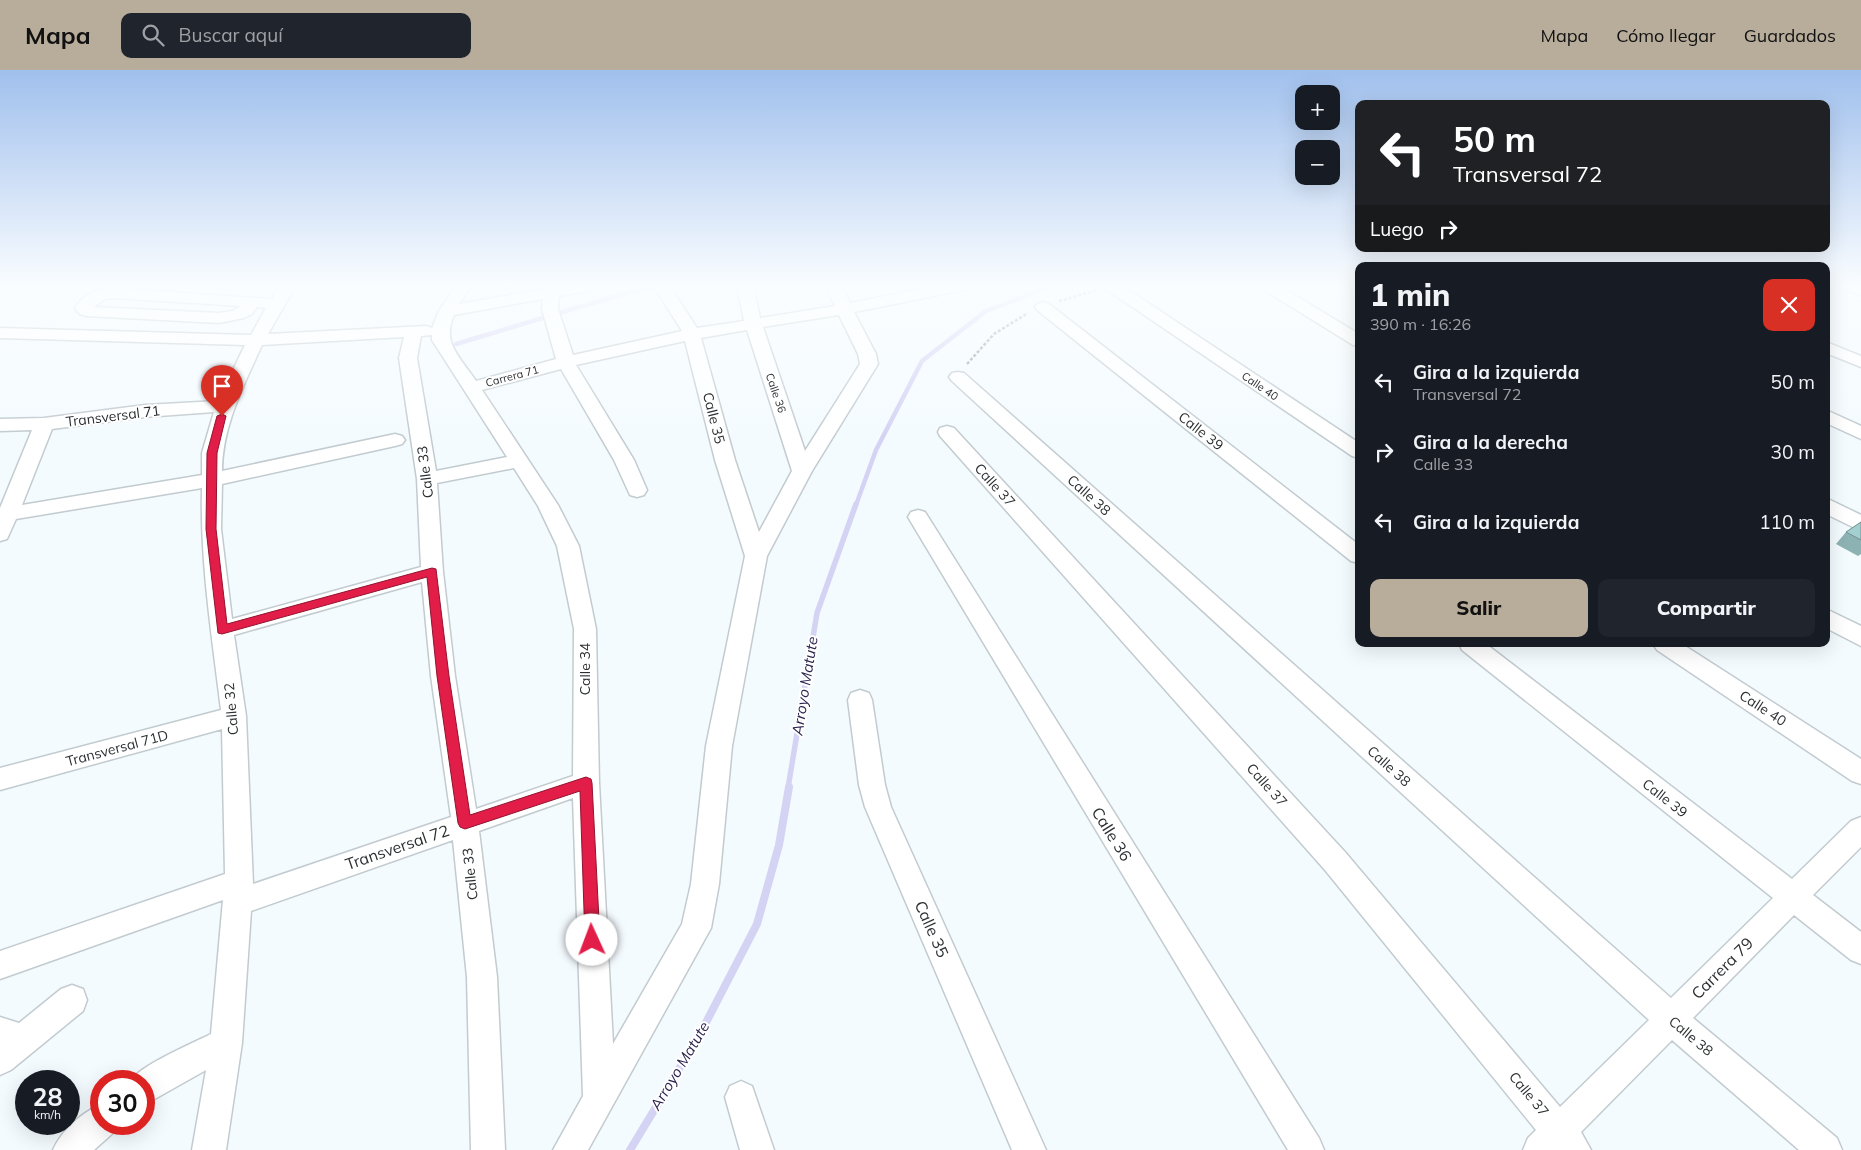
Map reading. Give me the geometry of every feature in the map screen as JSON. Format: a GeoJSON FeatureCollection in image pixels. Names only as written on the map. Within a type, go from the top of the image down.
{"type":"FeatureCollection","features":[{"type":"Feature","properties":{"kind":"street"},"geometry":{"type":"LineString","coordinates":[[88,335],[256,340],[346,335]]}},
{"type":"Feature","properties":{"kind":"street","name":"Calle 32"},"geometry":{"type":"LineString","coordinates":[[210,1150],[226,1043],[238,892],[234,716],[211,529],[212,453],[225,406],[257,335]]}},
{"type":"Feature","properties":{"kind":"street","name":"Calle 33"},"geometry":{"type":"LineString","coordinates":[[412,335],[408,358],[427,479],[432,572],[443,676],[465,823],[482,977],[488,1150]]}},
{"type":"Feature","properties":{"kind":"street","name":"Calle 34"},"geometry":{"type":"LineString","coordinates":[[441,335],[440,340],[446,350],[548,505],[568,546],[585,629],[586,783],[599,1097]]}},
{"type":"Feature","properties":{"kind":"street"},"geometry":{"type":"LineString","coordinates":[[559,335],[566,362],[624,460],[637,490]]}},
{"type":"Feature","properties":{"kind":"street","name":"Carrera 71"},"geometry":{"type":"LineString","coordinates":[[472,387],[566,362],[686,335]]}},
{"type":"Feature","properties":{"kind":"street","name":"Calle 35"},"geometry":{"type":"LineString","coordinates":[[692,335],[725,460],[756,556]]}},
{"type":"Feature","properties":{"kind":"street","name":"Calle 36"},"geometry":{"type":"LineString","coordinates":[[757,335],[802,471]]}},
{"type":"Feature","properties":{"kind":"street"},"geometry":{"type":"LineString","coordinates":[[570,1150],[696,928],[705,884],[719,746],[756,556],[802,471],[869,364],[867,354],[858,335]]}},
{"type":"Feature","properties":{"kind":"street","name":"Calle 39"},"geometry":{"type":"LineString","coordinates":[[1079,335],[1355,553]]}},
{"type":"Feature","properties":{"kind":"street","name":"Calle 40"},"geometry":{"type":"LineString","coordinates":[[1186,335],[1355,449]]}},
{"type":"Feature","properties":{"kind":"street"},"geometry":{"type":"LineString","coordinates":[[1830,349],[1861,362]]}},
{"type":"Feature","properties":{"kind":"street","name":"Calle 38"},"geometry":{"type":"LineString","coordinates":[[958,377],[1671,1019],[1825,1150]]}},
{"type":"Feature","properties":{"kind":"street","name":"Transversal 71"},"geometry":{"type":"LineString","coordinates":[[0,425],[44,424],[145,411],[225,406]]}},
{"type":"Feature","properties":{"kind":"street"},"geometry":{"type":"LineString","coordinates":[[1830,418],[1861,433]]}},
{"type":"Feature","properties":{"kind":"street"},"geometry":{"type":"LineString","coordinates":[[0,534],[4,514],[44,424]]}},
{"type":"Feature","properties":{"kind":"street","name":"Calle 37"},"geometry":{"type":"LineString","coordinates":[[947,432],[1335,861],[1558,1144]]}},
{"type":"Feature","properties":{"kind":"street"},"geometry":{"type":"LineString","coordinates":[[4,514],[211,480],[394,440]]}},
{"type":"Feature","properties":{"kind":"street"},"geometry":{"type":"LineString","coordinates":[[427,479],[518,461]]}},
{"type":"Feature","properties":{"kind":"street"},"geometry":{"type":"LineString","coordinates":[[1830,507],[1861,524]]}},
{"type":"Feature","properties":{"kind":"street","name":"Calle 36"},"geometry":{"type":"LineString","coordinates":[[918,517],[1307,1150]]}},
{"type":"Feature","properties":{"kind":"street"},"geometry":{"type":"LineString","coordinates":[[222,630],[432,572]]}},
{"type":"Feature","properties":{"kind":"street"},"geometry":{"type":"LineString","coordinates":[[1830,619],[1861,637]]}},
{"type":"Feature","properties":{"kind":"street","name":"Calle 39"},"geometry":{"type":"LineString","coordinates":[[1474,647],[1792,898],[1861,950]]}},
{"type":"Feature","properties":{"kind":"street","name":"Calle 40"},"geometry":{"type":"LineString","coordinates":[[1670,647],[1861,773]]}},
{"type":"Feature","properties":{"kind":"street","name":"Calle 35"},"geometry":{"type":"LineString","coordinates":[[860,700],[872,785],[878,807],[1029,1150]]}},
{"type":"Feature","properties":{"kind":"street","name":"Transversal 71D"},"geometry":{"type":"LineString","coordinates":[[0,779],[234,716]]}},
{"type":"Feature","properties":{"kind":"street","name":"Transversal 72"},"geometry":{"type":"LineString","coordinates":[[0,965],[465,823],[586,783]]}},
{"type":"Feature","properties":{"kind":"street","name":"Carrera 79"},"geometry":{"type":"LineString","coordinates":[[1558,1144],[1671,1019],[1861,829]]}},
{"type":"Feature","properties":{"kind":"street"},"geometry":{"type":"LineString","coordinates":[[0,1059],[12,1036],[72,1000]]}},
{"type":"Feature","properties":{"kind":"street"},"geometry":{"type":"LineString","coordinates":[[155,1080],[226,1043]]}},
{"type":"Feature","properties":{"kind":"street"},"geometry":{"type":"LineString","coordinates":[[741,1097],[756,1150]]}},
{"type":"Feature","properties":{"kind":"street"},"geometry":{"type":"LineString","coordinates":[[70,1150],[90,1131]]}},
{"type":"Feature","properties":{"kind":"path"},"geometry":{"type":"LineString","coordinates":[[958,377],[984,341],[992,335]]}},
{"type":"Feature","properties":{"kind":"building"},"geometry":{"type":"Polygon","coordinates":[[[1861,522],[1861,540],[1846,532],[1861,522]]]}},
{"type":"Feature","properties":{"kind":"waterway"},"geometry":{"type":"LineString","coordinates":[[456,344],[485,335]]}},
{"type":"Feature","properties":{"kind":"waterway","name":"Arroyo Matute"},"geometry":{"type":"LineString","coordinates":[[856,505],[876,450],[922,361],[955,335]]}},
{"type":"Feature","properties":{"kind":"waterway","name":"Arroyo Matute"},"geometry":{"type":"LineString","coordinates":[[788,788],[817,613],[856,504]]}},
{"type":"Feature","properties":{"kind":"waterway","name":"Arroyo Matute"},"geometry":{"type":"LineString","coordinates":[[630,1150],[699,1036],[757,924],[779,845],[789,787]]}},
{"type":"Feature","properties":{"kind":"route"},"geometry":{"type":"LineString","coordinates":[[222,416],[212,453],[211,529],[222,630],[432,572],[443,676],[465,823],[586,783],[592,940]]}}]}
